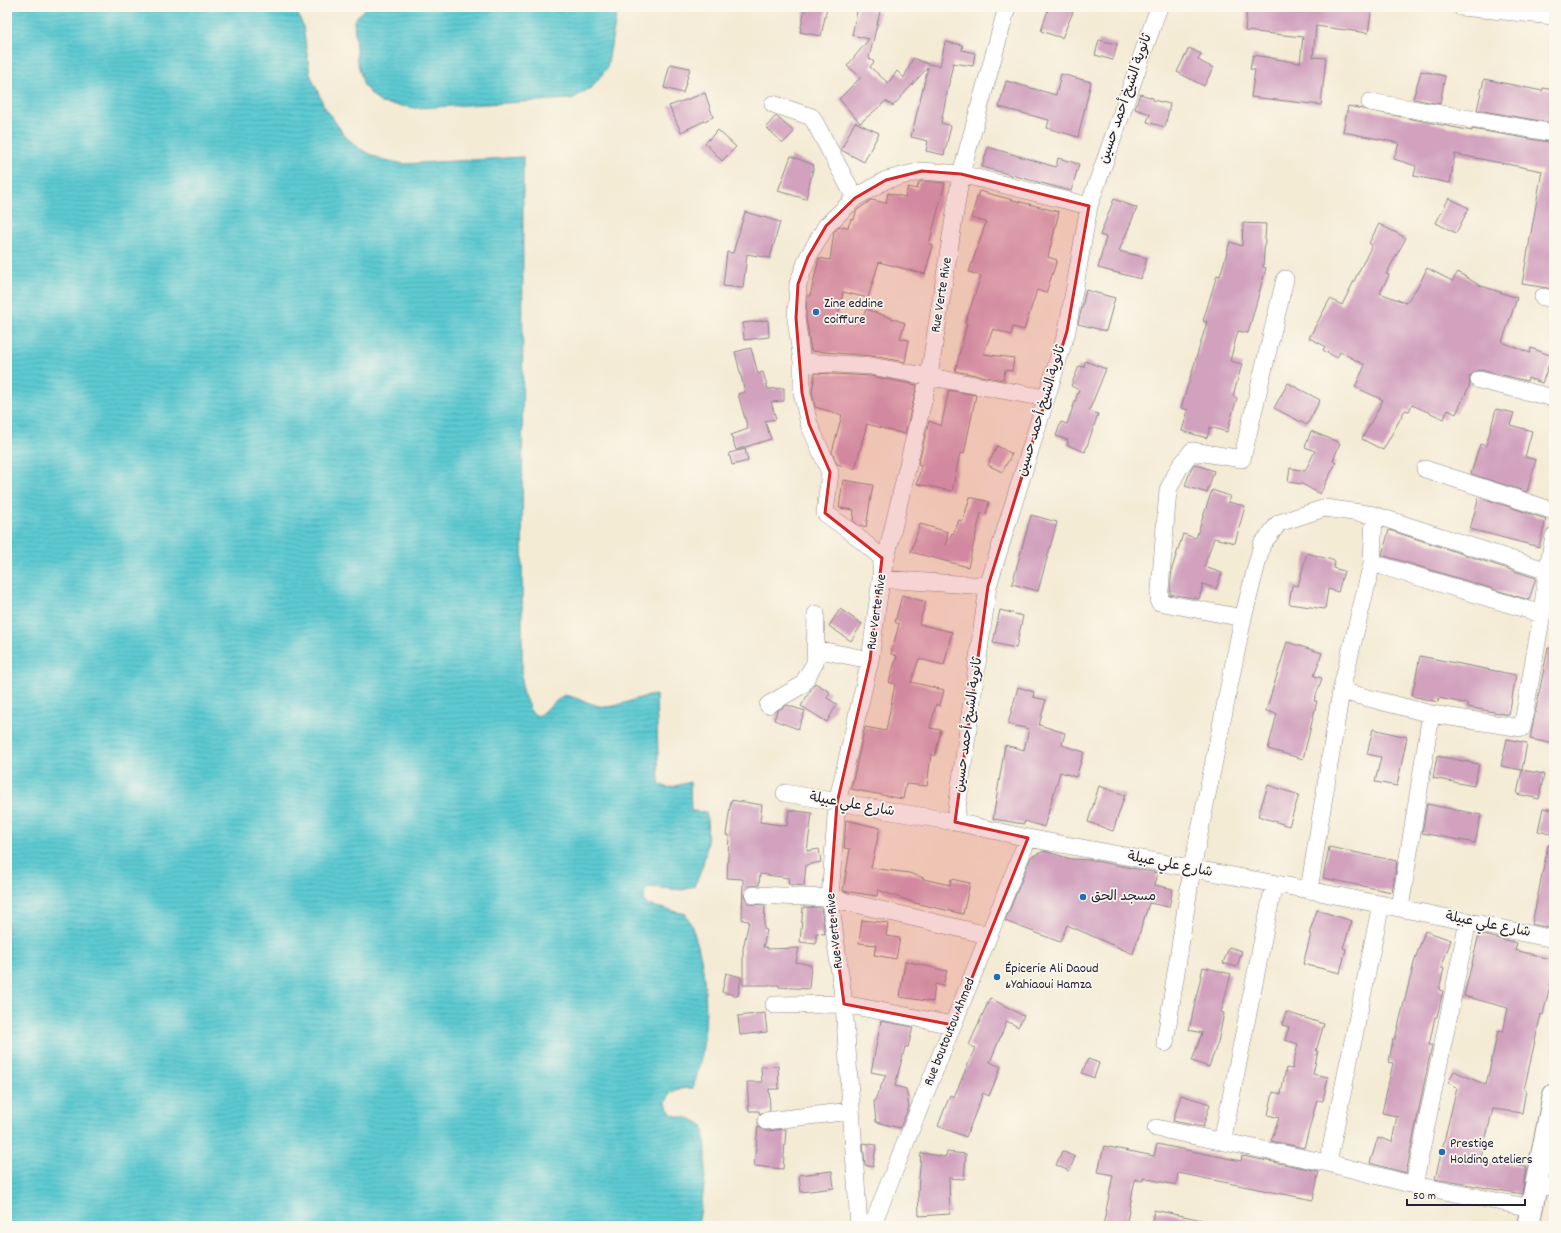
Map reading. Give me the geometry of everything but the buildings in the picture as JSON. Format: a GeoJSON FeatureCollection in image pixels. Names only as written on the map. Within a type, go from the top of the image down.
{"type":"FeatureCollection","features":[{"type":"Feature","properties":{"kind":"street","name":"Rue Verte Rive"},"geometry":{"type":"LineString","coordinates":[[859,1226],[844,1004],[830,898],[837,803],[870,660],[881,579],[929,376],[961,174],[1007,7]]}},
{"type":"Feature","properties":{"kind":"street","name":"ثانوية الشيخ أحمد حسين"},"geometry":{"type":"LineString","coordinates":[[956,822],[988,586],[1066,331],[1089,206],[1159,7]]}},
{"type":"Feature","properties":{"kind":"street"},"geometry":{"type":"LineString","coordinates":[[1461,7],[1554,16]]}},
{"type":"Feature","properties":{"kind":"street"},"geometry":{"type":"LineString","coordinates":[[1370,102],[1554,133]]}},
{"type":"Feature","properties":{"kind":"street"},"geometry":{"type":"LineString","coordinates":[[773,104],[812,117],[855,198]]}},
{"type":"Feature","properties":{"kind":"street"},"geometry":{"type":"LineString","coordinates":[[988,586],[881,579],[882,558],[854,534],[825,513],[830,472],[809,424],[802,393],[802,362],[796,318],[798,284],[808,257],[826,226],[855,198],[886,180],[922,170],[961,174],[1089,206]]}},
{"type":"Feature","properties":{"kind":"street"},"geometry":{"type":"LineString","coordinates":[[1243,618],[1158,602],[1168,490],[1179,468],[1192,451],[1242,459],[1285,279]]}},
{"type":"Feature","properties":{"kind":"street"},"geometry":{"type":"LineString","coordinates":[[802,362],[871,366],[1046,398]]}},
{"type":"Feature","properties":{"kind":"street"},"geometry":{"type":"LineString","coordinates":[[1479,380],[1554,398]]}},
{"type":"Feature","properties":{"kind":"street"},"geometry":{"type":"LineString","coordinates":[[1425,469],[1554,511]]}},
{"type":"Feature","properties":{"kind":"street"},"geometry":{"type":"LineString","coordinates":[[1165,1043],[1192,869],[1243,618],[1262,544],[1279,523],[1325,508],[1374,515],[1550,573]]}},
{"type":"Feature","properties":{"kind":"street"},"geometry":{"type":"LineString","coordinates":[[1309,890],[1341,691],[1372,563],[1374,515]]}},
{"type":"Feature","properties":{"kind":"street"},"geometry":{"type":"LineString","coordinates":[[1341,691],[1432,714],[1522,728],[1550,573],[1554,536]]}},
{"type":"Feature","properties":{"kind":"street"},"geometry":{"type":"LineString","coordinates":[[1372,563],[1542,614]]}},
{"type":"Feature","properties":{"kind":"street"},"geometry":{"type":"LineString","coordinates":[[768,705],[802,685],[815,663],[816,614]]}},
{"type":"Feature","properties":{"kind":"street"},"geometry":{"type":"LineString","coordinates":[[815,649],[870,660]]}},
{"type":"Feature","properties":{"kind":"street"},"geometry":{"type":"LineString","coordinates":[[1400,908],[1432,714]]}},
{"type":"Feature","properties":{"kind":"street","name":"شارع علي عبيلة"},"geometry":{"type":"LineString","coordinates":[[785,793],[956,822],[1028,838],[1468,920],[1554,938]]}},
{"type":"Feature","properties":{"kind":"street","name":"Rue boutoutou Ahmed"},"geometry":{"type":"LineString","coordinates":[[872,1226],[1028,838]]}},
{"type":"Feature","properties":{"kind":"street"},"geometry":{"type":"LineString","coordinates":[[1222,1142],[1274,884]]}},
{"type":"Feature","properties":{"kind":"street"},"geometry":{"type":"LineString","coordinates":[[754,895],[830,898],[988,935]]}},
{"type":"Feature","properties":{"kind":"street"},"geometry":{"type":"LineString","coordinates":[[1328,1163],[1381,904]]}},
{"type":"Feature","properties":{"kind":"street"},"geometry":{"type":"LineString","coordinates":[[1414,1185],[1468,920]]}},
{"type":"Feature","properties":{"kind":"street"},"geometry":{"type":"LineString","coordinates":[[774,1005],[844,1004],[953,1025]]}},
{"type":"Feature","properties":{"kind":"street"},"geometry":{"type":"LineString","coordinates":[[1156,1128],[1328,1163],[1530,1217],[1545,1186],[1554,1095]]}},
{"type":"Feature","properties":{"kind":"street"},"geometry":{"type":"LineString","coordinates":[[766,1121],[852,1111]]}},
{"type":"Feature","properties":{"kind":"highlighted area"},"geometry":{"type":"Polygon","coordinates":[[[922,171],[961,174],[1089,206],[1067,331],[988,586],[955,822],[1028,838],[953,1025],[844,1004],[830,898],[837,803],[870,660],[882,558],[825,513],[830,472],[809,424],[802,393],[796,318],[798,284],[808,257],[826,226],[855,198],[886,180],[922,171]]]}},
{"type":"Feature","properties":{"kind":"water"},"geometry":{"type":"Polygon","coordinates":[[[7,7],[295,7],[303,26],[310,74],[324,106],[344,135],[360,149],[380,159],[404,164],[523,157],[522,691],[531,712],[538,716],[564,695],[602,707],[607,707],[656,695],[659,783],[668,788],[690,782],[691,811],[706,812],[708,831],[706,850],[702,869],[694,886],[683,890],[649,887],[644,892],[644,901],[647,905],[686,914],[694,933],[704,977],[706,1000],[703,1046],[699,1068],[693,1088],[678,1089],[670,1093],[666,1103],[671,1114],[691,1119],[703,1126],[706,1163],[704,1189],[698,1226],[7,1226],[7,7]]]}},
{"type":"Feature","properties":{"kind":"water"},"geometry":{"type":"Polygon","coordinates":[[[366,7],[619,7],[607,68],[592,87],[572,99],[416,108],[381,103],[364,86],[357,61],[354,20],[366,7]]]}},
{"type":"Feature","properties":{"kind":"place","name":"Zine eddine coiffure"},"geometry":{"type":"Point","coordinates":[816,312]}},
{"type":"Feature","properties":{"kind":"place","name":"مسجد الحق"},"geometry":{"type":"Point","coordinates":[1083,897]}},
{"type":"Feature","properties":{"kind":"place","name":"Épicerie Ali Daoud &Yahiaoui Hamza"},"geometry":{"type":"Point","coordinates":[997,977]}},
{"type":"Feature","properties":{"kind":"place","name":"Prestige Holding ateliers"},"geometry":{"type":"Point","coordinates":[1442,1152]}}]}
